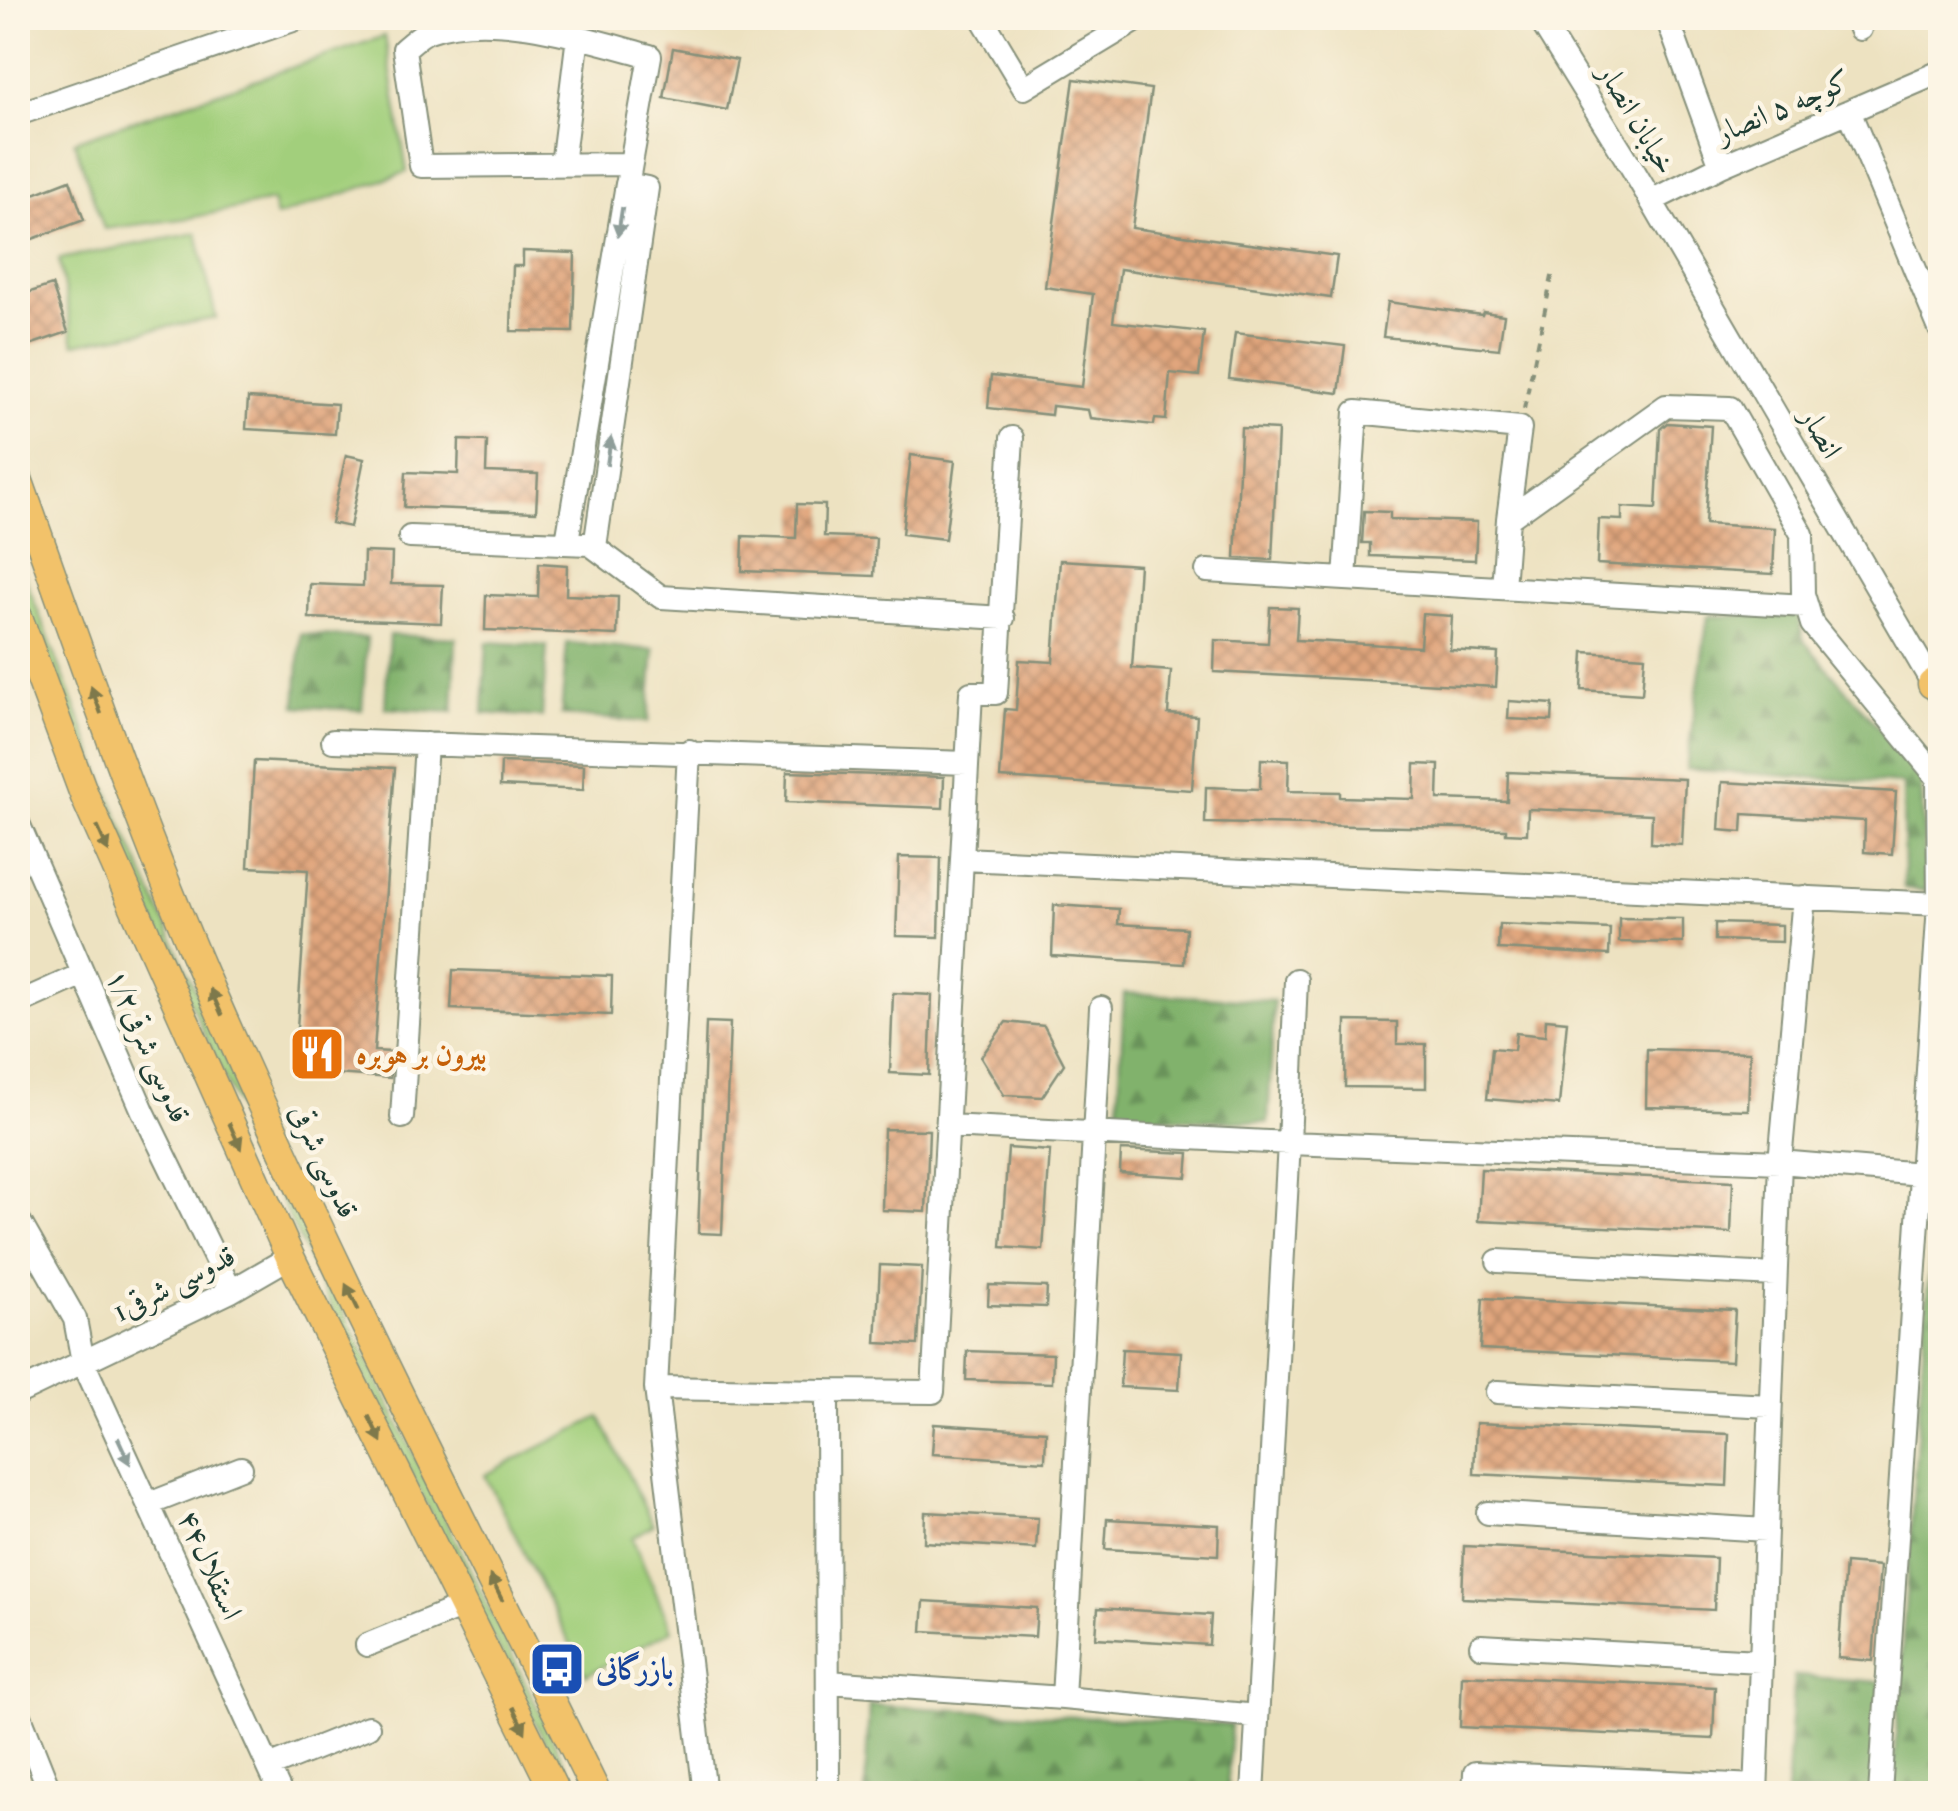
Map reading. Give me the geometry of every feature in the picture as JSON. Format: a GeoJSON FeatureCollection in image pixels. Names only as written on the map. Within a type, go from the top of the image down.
{"type":"FeatureCollection","features":[{"type":"Feature","properties":{"kind":"main road","name":"قدوسی شرقی"},"geometry":{"type":"LineString","coordinates":[[18,480],[126,781],[212,994],[331,1255],[597,1794]]}},
{"type":"Feature","properties":{"kind":"main road"},"geometry":{"type":"LineString","coordinates":[[18,617],[85,797],[290,1257],[556,1794]]}},
{"type":"Feature","properties":{"kind":"street"},"geometry":{"type":"LineString","coordinates":[[18,114],[299,18]]}},
{"type":"Feature","properties":{"kind":"street"},"geometry":{"type":"LineString","coordinates":[[982,18],[1024,88],[1140,18]]}},
{"type":"Feature","properties":{"kind":"street","name":"خیابان انصار"},"geometry":{"type":"LineString","coordinates":[[1540,18],[1651,201]]}},
{"type":"Feature","properties":{"kind":"street"},"geometry":{"type":"LineString","coordinates":[[568,541],[628,175],[650,56],[542,27],[465,25],[427,32],[404,49],[421,166],[562,165],[628,175],[647,188],[595,547]]}},
{"type":"Feature","properties":{"kind":"street"},"geometry":{"type":"LineString","coordinates":[[1670,28],[1721,166]]}},
{"type":"Feature","properties":{"kind":"street"},"geometry":{"type":"LineString","coordinates":[[562,165],[578,36]]}},
{"type":"Feature","properties":{"kind":"street","name":"کوچه ۵ انصار"},"geometry":{"type":"LineString","coordinates":[[1651,201],[1721,166],[1940,72]]}},
{"type":"Feature","properties":{"kind":"street"},"geometry":{"type":"LineString","coordinates":[[1850,111],[1940,330]]}},
{"type":"Feature","properties":{"kind":"street","name":"انصار"},"geometry":{"type":"LineString","coordinates":[[1651,201],[1938,686]]}},
{"type":"Feature","properties":{"kind":"street"},"geometry":{"type":"LineString","coordinates":[[1508,519],[1666,406],[1730,408],[1802,534],[1803,594],[1812,624],[1938,778],[1940,904],[1880,1794]]}},
{"type":"Feature","properties":{"kind":"street"},"geometry":{"type":"LineString","coordinates":[[1345,579],[1356,412],[1520,428],[1503,588]]}},
{"type":"Feature","properties":{"kind":"street"},"geometry":{"type":"LineString","coordinates":[[656,1388],[933,1392],[971,693],[996,693],[1012,438]]}},
{"type":"Feature","properties":{"kind":"street"},"geometry":{"type":"LineString","coordinates":[[410,537],[568,541],[595,547],[661,597],[1003,618]]}},
{"type":"Feature","properties":{"kind":"street"},"geometry":{"type":"LineString","coordinates":[[1207,571],[1807,606]]}},
{"type":"Feature","properties":{"kind":"street"},"geometry":{"type":"LineString","coordinates":[[333,741],[967,763]]}},
{"type":"Feature","properties":{"kind":"street"},"geometry":{"type":"LineString","coordinates":[[402,1117],[426,744]]}},
{"type":"Feature","properties":{"kind":"street"},"geometry":{"type":"LineString","coordinates":[[689,752],[656,1388],[705,1794]]}},
{"type":"Feature","properties":{"kind":"street","name":"قدوسی شرقی۱/۲"},"geometry":{"type":"LineString","coordinates":[[18,823],[143,1112],[231,1291]]}},
{"type":"Feature","properties":{"kind":"street"},"geometry":{"type":"LineString","coordinates":[[962,860],[1940,904]]}},
{"type":"Feature","properties":{"kind":"street"},"geometry":{"type":"LineString","coordinates":[[1474,1794],[1475,1773],[1756,1790],[1780,1162],[1804,897]]}},
{"type":"Feature","properties":{"kind":"street"},"geometry":{"type":"LineString","coordinates":[[24,1000],[83,974]]}},
{"type":"Feature","properties":{"kind":"street"},"geometry":{"type":"LineString","coordinates":[[1253,1794],[1296,980]]}},
{"type":"Feature","properties":{"kind":"street"},"geometry":{"type":"LineString","coordinates":[[1063,1698],[1101,1008]]}},
{"type":"Feature","properties":{"kind":"street"},"geometry":{"type":"LineString","coordinates":[[947,1126],[1289,1144],[1780,1162],[1921,1174]]}},
{"type":"Feature","properties":{"kind":"street","name":"استقلال۴۴"},"geometry":{"type":"LineString","coordinates":[[18,1219],[75,1319],[83,1362],[281,1794]]}},
{"type":"Feature","properties":{"kind":"street","name":"1قدوسی شرقی"},"geometry":{"type":"LineString","coordinates":[[18,1393],[231,1291],[290,1257]]}},
{"type":"Feature","properties":{"kind":"street"},"geometry":{"type":"LineString","coordinates":[[1498,1260],[1775,1275]]}},
{"type":"Feature","properties":{"kind":"street"},"geometry":{"type":"LineString","coordinates":[[827,1391],[828,1794]]}},
{"type":"Feature","properties":{"kind":"street"},"geometry":{"type":"LineString","coordinates":[[1497,1392],[1770,1406]]}},
{"type":"Feature","properties":{"kind":"street"},"geometry":{"type":"LineString","coordinates":[[150,1504],[241,1468]]}},
{"type":"Feature","properties":{"kind":"street"},"geometry":{"type":"LineString","coordinates":[[1488,1513],[1766,1530]]}},
{"type":"Feature","properties":{"kind":"street"},"geometry":{"type":"LineString","coordinates":[[366,1645],[463,1606]]}},
{"type":"Feature","properties":{"kind":"street"},"geometry":{"type":"LineString","coordinates":[[1481,1646],[1760,1661]]}},
{"type":"Feature","properties":{"kind":"street"},"geometry":{"type":"LineString","coordinates":[[828,1682],[1257,1716]]}},
{"type":"Feature","properties":{"kind":"street"},"geometry":{"type":"LineString","coordinates":[[18,1711],[51,1794]]}},
{"type":"Feature","properties":{"kind":"street"},"geometry":{"type":"LineString","coordinates":[[270,1767],[368,1727]]}},
{"type":"Feature","properties":{"kind":"path"},"geometry":{"type":"LineString","coordinates":[[1520,428],[1552,272]]}},
{"type":"Feature","properties":{"kind":"green space"},"geometry":{"type":"Polygon","coordinates":[[[385,36],[407,172],[276,217],[272,201],[190,218],[104,229],[74,141],[385,36]]]}},
{"type":"Feature","properties":{"kind":"green space"},"geometry":{"type":"Polygon","coordinates":[[[197,233],[216,318],[74,344],[59,259],[197,233]]]}},
{"type":"Feature","properties":{"kind":"green space"},"geometry":{"type":"Polygon","coordinates":[[[18,560],[117,814],[283,1187],[579,1793],[570,1793],[445,1542],[221,1070],[66,710],[18,589],[18,560]]]}},
{"type":"Feature","properties":{"kind":"green space"},"geometry":{"type":"Polygon","coordinates":[[[1798,615],[1804,641],[1921,777],[1926,891],[1904,888],[1903,784],[1686,769],[1708,616],[1798,615]]]}},
{"type":"Feature","properties":{"kind":"green space"},"geometry":{"type":"Polygon","coordinates":[[[301,634],[367,638],[362,710],[296,706],[301,634]]]}},
{"type":"Feature","properties":{"kind":"green space"},"geometry":{"type":"Polygon","coordinates":[[[389,635],[456,638],[453,712],[385,708],[389,635]]]}},
{"type":"Feature","properties":{"kind":"green space"},"geometry":{"type":"Polygon","coordinates":[[[487,642],[547,646],[542,717],[483,713],[487,642]]]}},
{"type":"Feature","properties":{"kind":"green space"},"geometry":{"type":"Polygon","coordinates":[[[567,643],[654,650],[648,722],[561,715],[567,643]]]}},
{"type":"Feature","properties":{"kind":"green space"},"geometry":{"type":"Polygon","coordinates":[[[1124,993],[1274,1001],[1268,1123],[1118,1115],[1124,993]]]}},
{"type":"Feature","properties":{"kind":"green space"},"geometry":{"type":"Polygon","coordinates":[[[1934,1199],[1940,1199],[1940,1793],[1892,1793],[1934,1199]]]}},
{"type":"Feature","properties":{"kind":"green space"},"geometry":{"type":"Polygon","coordinates":[[[600,1417],[653,1525],[632,1538],[672,1630],[586,1675],[485,1475],[600,1417]]]}},
{"type":"Feature","properties":{"kind":"green space"},"geometry":{"type":"Polygon","coordinates":[[[1794,1676],[1881,1682],[1874,1793],[1786,1794],[1794,1676]]]}},
{"type":"Feature","properties":{"kind":"green space"},"geometry":{"type":"Polygon","coordinates":[[[869,1705],[1231,1725],[1227,1793],[865,1794],[869,1705]]]}},
{"type":"Feature","properties":{"kind":"building"},"geometry":{"type":"Polygon","coordinates":[[[673,48],[737,60],[727,110],[664,98],[673,48]]]}},
{"type":"Feature","properties":{"kind":"building"},"geometry":{"type":"Polygon","coordinates":[[[1074,79],[1151,89],[1132,228],[1337,256],[1331,298],[1120,269],[1113,322],[1204,332],[1199,376],[1170,373],[1166,420],[1155,419],[1154,425],[1090,418],[1088,410],[1052,406],[1051,415],[988,408],[991,376],[1082,387],[1093,294],[1045,287],[1074,79]]]}},
{"type":"Feature","properties":{"kind":"building"},"geometry":{"type":"Polygon","coordinates":[[[70,180],[84,220],[22,243],[18,200],[70,180]]]}},
{"type":"Feature","properties":{"kind":"building"},"geometry":{"type":"Polygon","coordinates":[[[523,251],[575,253],[573,332],[511,331],[513,266],[523,266],[523,251]]]}},
{"type":"Feature","properties":{"kind":"building"},"geometry":{"type":"Polygon","coordinates":[[[52,285],[68,332],[18,349],[18,296],[52,285]]]}},
{"type":"Feature","properties":{"kind":"building"},"geometry":{"type":"Polygon","coordinates":[[[1388,302],[1504,315],[1499,349],[1383,337],[1388,302]]]}},
{"type":"Feature","properties":{"kind":"building"},"geometry":{"type":"Polygon","coordinates":[[[1235,333],[1345,346],[1339,393],[1229,379],[1235,333]]]}},
{"type":"Feature","properties":{"kind":"building"},"geometry":{"type":"Polygon","coordinates":[[[248,398],[337,404],[335,434],[246,429],[248,398]]]}},
{"type":"Feature","properties":{"kind":"building"},"geometry":{"type":"Polygon","coordinates":[[[1667,423],[1711,426],[1705,524],[1775,528],[1773,574],[1597,564],[1599,519],[1622,520],[1622,507],[1656,509],[1660,429],[1667,423]]]}},
{"type":"Feature","properties":{"kind":"building"},"geometry":{"type":"Polygon","coordinates":[[[1241,428],[1278,430],[1272,560],[1235,558],[1241,428]]]}},
{"type":"Feature","properties":{"kind":"building"},"geometry":{"type":"Polygon","coordinates":[[[459,440],[487,441],[486,472],[538,474],[536,512],[404,507],[406,472],[458,474],[459,440]]]}},
{"type":"Feature","properties":{"kind":"building"},"geometry":{"type":"Polygon","coordinates":[[[346,455],[364,459],[350,527],[331,523],[346,455]]]}},
{"type":"Feature","properties":{"kind":"building"},"geometry":{"type":"Polygon","coordinates":[[[911,455],[955,461],[945,539],[902,534],[911,455]]]}},
{"type":"Feature","properties":{"kind":"building"},"geometry":{"type":"Polygon","coordinates":[[[797,504],[825,505],[824,536],[876,538],[874,576],[742,571],[743,536],[796,538],[797,504]]]}},
{"type":"Feature","properties":{"kind":"building"},"geometry":{"type":"Polygon","coordinates":[[[1364,511],[1390,512],[1390,519],[1477,522],[1475,560],[1370,556],[1370,543],[1362,543],[1364,511]]]}},
{"type":"Feature","properties":{"kind":"building"},"geometry":{"type":"Polygon","coordinates":[[[364,552],[392,553],[391,584],[443,585],[441,623],[309,618],[310,584],[363,586],[364,552]]]}},
{"type":"Feature","properties":{"kind":"building"},"geometry":{"type":"Polygon","coordinates":[[[1060,560],[1139,565],[1132,668],[1171,671],[1168,714],[1197,716],[1192,790],[1000,778],[1005,709],[1016,710],[1019,660],[1053,662],[1060,560]]]}},
{"type":"Feature","properties":{"kind":"building"},"geometry":{"type":"Polygon","coordinates":[[[539,563],[567,565],[566,595],[618,597],[617,635],[485,630],[486,595],[538,597],[539,563]]]}},
{"type":"Feature","properties":{"kind":"building"},"geometry":{"type":"Polygon","coordinates":[[[1270,607],[1298,608],[1296,640],[1420,647],[1422,614],[1452,616],[1450,650],[1498,653],[1496,687],[1214,672],[1215,640],[1268,643],[1270,607]]]}},
{"type":"Feature","properties":{"kind":"building"},"geometry":{"type":"Polygon","coordinates":[[[1584,652],[1645,656],[1642,694],[1582,690],[1584,652]]]}},
{"type":"Feature","properties":{"kind":"building"},"geometry":{"type":"Polygon","coordinates":[[[1509,701],[1553,704],[1552,721],[1508,719],[1509,701]]]}},
{"type":"Feature","properties":{"kind":"building"},"geometry":{"type":"Polygon","coordinates":[[[1261,759],[1289,760],[1288,791],[1340,792],[1340,797],[1414,799],[1415,764],[1439,765],[1438,799],[1507,801],[1508,772],[1685,779],[1682,845],[1651,843],[1652,814],[1528,809],[1527,834],[1506,833],[1506,829],[1205,823],[1206,787],[1260,789],[1261,759]]]}},
{"type":"Feature","properties":{"kind":"building"},"geometry":{"type":"Polygon","coordinates":[[[254,761],[395,768],[374,1051],[391,1052],[390,1078],[294,1071],[308,870],[248,867],[254,761]]]}},
{"type":"Feature","properties":{"kind":"building"},"geometry":{"type":"Polygon","coordinates":[[[501,762],[584,765],[583,790],[500,786],[501,762]]]}},
{"type":"Feature","properties":{"kind":"building"},"geometry":{"type":"Polygon","coordinates":[[[787,772],[944,777],[943,808],[786,802],[787,772]]]}},
{"type":"Feature","properties":{"kind":"building"},"geometry":{"type":"Polygon","coordinates":[[[1722,782],[1896,792],[1892,854],[1864,852],[1865,821],[1743,814],[1742,832],[1719,830],[1722,782]]]}},
{"type":"Feature","properties":{"kind":"building"},"geometry":{"type":"Polygon","coordinates":[[[899,857],[941,858],[939,937],[896,936],[899,857]]]}},
{"type":"Feature","properties":{"kind":"building"},"geometry":{"type":"Polygon","coordinates":[[[1054,905],[1119,909],[1118,924],[1186,928],[1184,964],[1052,956],[1054,905]]]}},
{"type":"Feature","properties":{"kind":"building"},"geometry":{"type":"Polygon","coordinates":[[[1619,918],[1683,919],[1683,943],[1619,942],[1619,918]]]}},
{"type":"Feature","properties":{"kind":"building"},"geometry":{"type":"Polygon","coordinates":[[[1715,923],[1782,925],[1782,942],[1715,940],[1715,923]]]}},
{"type":"Feature","properties":{"kind":"building"},"geometry":{"type":"Polygon","coordinates":[[[1499,924],[1610,929],[1609,955],[1498,949],[1499,924]]]}},
{"type":"Feature","properties":{"kind":"building"},"geometry":{"type":"Polygon","coordinates":[[[453,970],[612,976],[611,1015],[451,1009],[453,970]]]}},
{"type":"Feature","properties":{"kind":"building"},"geometry":{"type":"Polygon","coordinates":[[[893,993],[932,995],[929,1075],[890,1073],[893,993]]]}},
{"type":"Feature","properties":{"kind":"building"},"geometry":{"type":"Polygon","coordinates":[[[1546,1019],[1567,1021],[1559,1105],[1487,1099],[1492,1048],[1514,1050],[1516,1033],[1545,1036],[1546,1019]]]}},
{"type":"Feature","properties":{"kind":"building"},"geometry":{"type":"Polygon","coordinates":[[[1346,1021],[1397,1022],[1397,1044],[1426,1044],[1426,1088],[1345,1087],[1346,1021]]]}},
{"type":"Feature","properties":{"kind":"building"},"geometry":{"type":"Polygon","coordinates":[[[706,1022],[730,1023],[722,1234],[698,1233],[706,1022]]]}},
{"type":"Feature","properties":{"kind":"building"},"geometry":{"type":"Polygon","coordinates":[[[1006,1022],[1044,1026],[1064,1064],[1042,1097],[1004,1095],[981,1057],[1006,1022]]]}},
{"type":"Feature","properties":{"kind":"building"},"geometry":{"type":"Polygon","coordinates":[[[1647,1049],[1750,1052],[1748,1110],[1646,1107],[1647,1049]]]}},
{"type":"Feature","properties":{"kind":"building"},"geometry":{"type":"Polygon","coordinates":[[[884,1129],[929,1130],[926,1212],[882,1210],[884,1129]]]}},
{"type":"Feature","properties":{"kind":"building"},"geometry":{"type":"Polygon","coordinates":[[[1008,1148],[1050,1151],[1043,1250],[1001,1247],[1008,1148]]]}},
{"type":"Feature","properties":{"kind":"building"},"geometry":{"type":"Polygon","coordinates":[[[1121,1150],[1189,1153],[1187,1177],[1120,1173],[1121,1150]]]}},
{"type":"Feature","properties":{"kind":"building"},"geometry":{"type":"Polygon","coordinates":[[[1481,1169],[1733,1181],[1731,1233],[1478,1221],[1481,1169]]]}},
{"type":"Feature","properties":{"kind":"building"},"geometry":{"type":"Polygon","coordinates":[[[880,1265],[922,1267],[918,1345],[876,1343],[880,1265]]]}},
{"type":"Feature","properties":{"kind":"building"},"geometry":{"type":"Polygon","coordinates":[[[989,1285],[1047,1287],[1046,1307],[988,1305],[989,1285]]]}},
{"type":"Feature","properties":{"kind":"building"},"geometry":{"type":"Polygon","coordinates":[[[1483,1298],[1735,1310],[1732,1361],[1480,1349],[1483,1298]]]}},
{"type":"Feature","properties":{"kind":"building"},"geometry":{"type":"Polygon","coordinates":[[[1122,1349],[1181,1352],[1179,1390],[1120,1387],[1122,1349]]]}},
{"type":"Feature","properties":{"kind":"building"},"geometry":{"type":"Polygon","coordinates":[[[967,1351],[1053,1354],[1052,1383],[966,1380],[967,1351]]]}},
{"type":"Feature","properties":{"kind":"building"},"geometry":{"type":"Polygon","coordinates":[[[1476,1423],[1729,1434],[1727,1486],[1474,1474],[1476,1423]]]}},
{"type":"Feature","properties":{"kind":"building"},"geometry":{"type":"Polygon","coordinates":[[[934,1424],[1046,1431],[1045,1461],[932,1454],[934,1424]]]}},
{"type":"Feature","properties":{"kind":"building"},"geometry":{"type":"Polygon","coordinates":[[[925,1512],[1038,1518],[1036,1549],[924,1542],[925,1512]]]}},
{"type":"Feature","properties":{"kind":"building"},"geometry":{"type":"Polygon","coordinates":[[[1107,1519],[1219,1525],[1218,1555],[1105,1549],[1107,1519]]]}},
{"type":"Feature","properties":{"kind":"building"},"geometry":{"type":"Polygon","coordinates":[[[1464,1546],[1716,1558],[1714,1610],[1462,1598],[1464,1546]]]}},
{"type":"Feature","properties":{"kind":"building"},"geometry":{"type":"Polygon","coordinates":[[[1845,1563],[1880,1566],[1873,1661],[1838,1658],[1845,1563]]]}},
{"type":"Feature","properties":{"kind":"building"},"geometry":{"type":"Polygon","coordinates":[[[924,1601],[1037,1608],[1035,1637],[922,1631],[924,1601]]]}},
{"type":"Feature","properties":{"kind":"building"},"geometry":{"type":"Polygon","coordinates":[[[1098,1608],[1211,1615],[1209,1645],[1096,1638],[1098,1608]]]}},
{"type":"Feature","properties":{"kind":"building"},"geometry":{"type":"Polygon","coordinates":[[[1462,1675],[1715,1687],[1713,1739],[1460,1727],[1462,1675]]]}},
{"type":"Feature","properties":{"kind":"place","name":"بیرون بر هوبره"},"geometry":{"type":"Point","coordinates":[317,1054]}},
{"type":"Feature","properties":{"kind":"place","name":"بازرگانی"},"geometry":{"type":"Point","coordinates":[557,1669]}}]}
